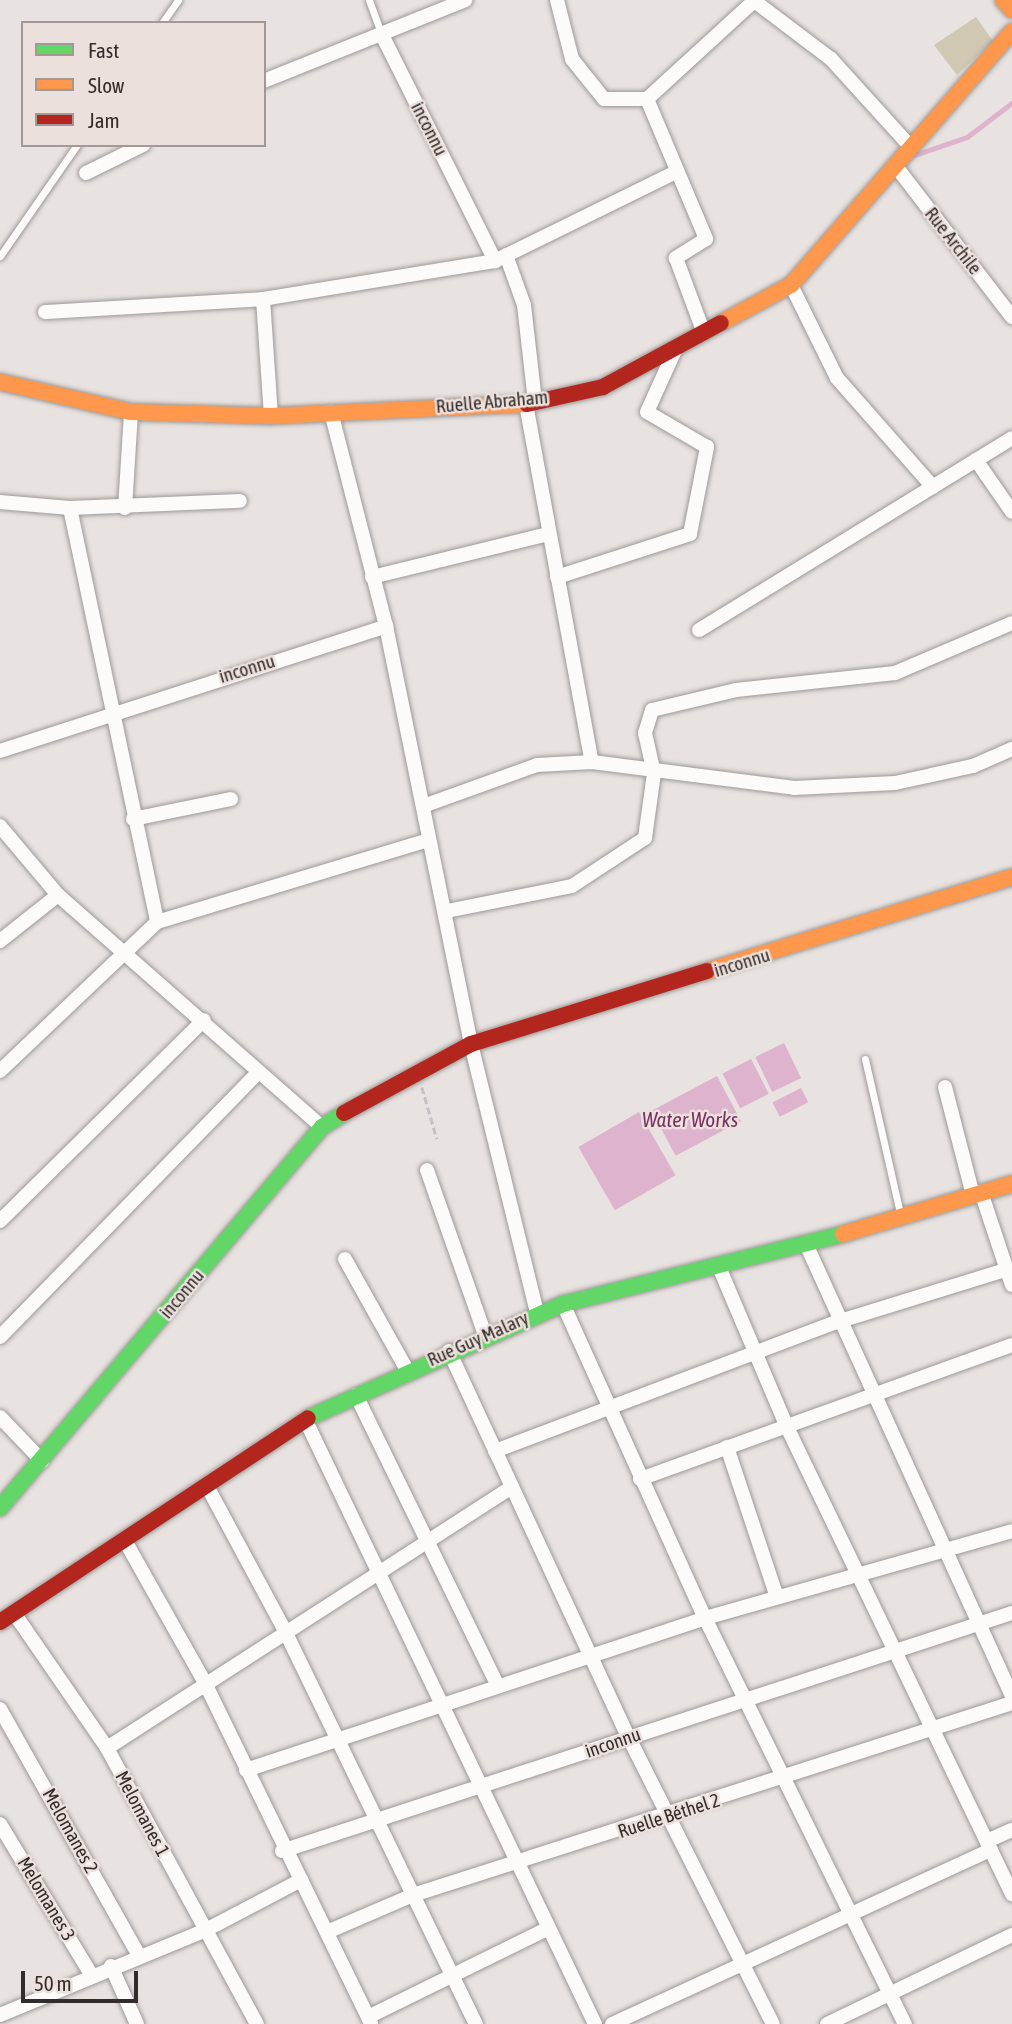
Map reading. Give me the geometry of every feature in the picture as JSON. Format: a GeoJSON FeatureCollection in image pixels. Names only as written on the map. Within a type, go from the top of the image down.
{"type":"FeatureCollection","features":[{"type":"Feature","properties":{"kind":"street"},"geometry":{"type":"LineString","coordinates":[[266,80],[465,0]]}},
{"type":"Feature","properties":{"kind":"street"},"geometry":{"type":"LineString","coordinates":[[557,0],[572,59],[604,99],[647,99],[754,0],[831,59],[908,144]]}},
{"type":"Feature","properties":{"kind":"street"},"geometry":{"type":"LineString","coordinates":[[1003,0],[1012,10]]}},
{"type":"Feature","properties":{"kind":"street","name":"Ruelle Abraham"},"geometry":{"type":"LineString","coordinates":[[0,382],[131,412],[271,416],[531,403],[603,387],[677,346],[702,328],[791,285],[898,170],[908,144],[1012,32]]}},
{"type":"Feature","properties":{"kind":"street","name":"inconnu"},"geometry":{"type":"LineString","coordinates":[[382,35],[524,305],[531,403],[550,534],[592,762]]}},
{"type":"Feature","properties":{"kind":"street"},"geometry":{"type":"LineString","coordinates":[[647,99],[706,239],[676,258],[702,328]]}},
{"type":"Feature","properties":{"kind":"street"},"geometry":{"type":"LineString","coordinates":[[86,173],[139,147]]}},
{"type":"Feature","properties":{"kind":"street","name":"Rue Archile"},"geometry":{"type":"LineString","coordinates":[[898,170],[1012,317]]}},
{"type":"Feature","properties":{"kind":"street"},"geometry":{"type":"LineString","coordinates":[[45,312],[263,299],[500,258],[676,172]]}},
{"type":"Feature","properties":{"kind":"street"},"geometry":{"type":"LineString","coordinates":[[791,285],[837,378],[933,486]]}},
{"type":"Feature","properties":{"kind":"street"},"geometry":{"type":"LineString","coordinates":[[263,299],[271,416]]}},
{"type":"Feature","properties":{"kind":"street"},"geometry":{"type":"LineString","coordinates":[[557,577],[690,534],[707,447],[647,412],[677,346]]}},
{"type":"Feature","properties":{"kind":"street"},"geometry":{"type":"LineString","coordinates":[[125,508],[131,412]]}},
{"type":"Feature","properties":{"kind":"street"},"geometry":{"type":"LineString","coordinates":[[331,412],[386,626],[426,805],[429,840],[447,911],[471,1044],[537,1312]]}},
{"type":"Feature","properties":{"kind":"street"},"geometry":{"type":"LineString","coordinates":[[699,630],[1012,438]]}},
{"type":"Feature","properties":{"kind":"street"},"geometry":{"type":"LineString","coordinates":[[975,460],[1012,512]]}},
{"type":"Feature","properties":{"kind":"street"},"geometry":{"type":"LineString","coordinates":[[0,502],[70,508],[125,508],[240,501]]}},
{"type":"Feature","properties":{"kind":"street"},"geometry":{"type":"LineString","coordinates":[[70,508],[108,712],[157,922]]}},
{"type":"Feature","properties":{"kind":"street"},"geometry":{"type":"LineString","coordinates":[[372,577],[550,534]]}},
{"type":"Feature","properties":{"kind":"street"},"geometry":{"type":"LineString","coordinates":[[447,911],[572,886],[645,838],[654,773],[645,733],[652,710],[736,690],[895,673],[1012,623]]}},
{"type":"Feature","properties":{"kind":"street","name":"inconnu"},"geometry":{"type":"LineString","coordinates":[[0,751],[108,712],[386,626]]}},
{"type":"Feature","properties":{"kind":"street"},"geometry":{"type":"LineString","coordinates":[[426,805],[537,765],[592,762],[654,773],[794,788],[895,783],[973,766],[1012,749]]}},
{"type":"Feature","properties":{"kind":"street"},"geometry":{"type":"LineString","coordinates":[[133,819],[230,799]]}},
{"type":"Feature","properties":{"kind":"street"},"geometry":{"type":"LineString","coordinates":[[0,826],[58,895],[124,948],[321,1128]]}},
{"type":"Feature","properties":{"kind":"street"},"geometry":{"type":"LineString","coordinates":[[0,1071],[124,948],[157,922],[429,840]]}},
{"type":"Feature","properties":{"kind":"street","name":"inconnu"},"geometry":{"type":"LineString","coordinates":[[0,1508],[321,1128],[417,1070],[471,1044],[1012,877]]}},
{"type":"Feature","properties":{"kind":"street"},"geometry":{"type":"LineString","coordinates":[[0,940],[58,895]]}},
{"type":"Feature","properties":{"kind":"street"},"geometry":{"type":"LineString","coordinates":[[0,1221],[204,1020]]}},
{"type":"Feature","properties":{"kind":"street"},"geometry":{"type":"LineString","coordinates":[[0,1337],[258,1073]]}},
{"type":"Feature","properties":{"kind":"street"},"geometry":{"type":"LineString","coordinates":[[945,1087],[977,1194],[1012,1284]]}},
{"type":"Feature","properties":{"kind":"street"},"geometry":{"type":"LineString","coordinates":[[427,1170],[485,1335]]}},
{"type":"Feature","properties":{"kind":"street","name":"Rue Guy Malary"},"geometry":{"type":"LineString","coordinates":[[0,1622],[305,1419],[537,1312],[901,1219],[1012,1184]]}},
{"type":"Feature","properties":{"kind":"street"},"geometry":{"type":"LineString","coordinates":[[806,1244],[837,1322],[1012,1697]]}},
{"type":"Feature","properties":{"kind":"street"},"geometry":{"type":"LineString","coordinates":[[345,1259],[407,1370]]}},
{"type":"Feature","properties":{"kind":"street"},"geometry":{"type":"LineString","coordinates":[[719,1266],[786,1425],[861,1573],[930,1729],[1012,1894]]}},
{"type":"Feature","properties":{"kind":"street"},"geometry":{"type":"LineString","coordinates":[[495,1451],[837,1322],[1008,1269]]}},
{"type":"Feature","properties":{"kind":"street"},"geometry":{"type":"LineString","coordinates":[[563,1304],[606,1407],[705,1618],[905,2024]]}},
{"type":"Feature","properties":{"kind":"street"},"geometry":{"type":"LineString","coordinates":[[640,1479],[869,1392],[1012,1345]]}},
{"type":"Feature","properties":{"kind":"street"},"geometry":{"type":"LineString","coordinates":[[449,1351],[629,1738],[673,1815],[773,2024]]}},
{"type":"Feature","properties":{"kind":"street"},"geometry":{"type":"LineString","coordinates":[[356,1395],[498,1686]]}},
{"type":"Feature","properties":{"kind":"street"},"geometry":{"type":"LineString","coordinates":[[0,1417],[42,1461]]}},
{"type":"Feature","properties":{"kind":"street"},"geometry":{"type":"LineString","coordinates":[[305,1419],[482,1787],[513,1864],[595,2024]]}},
{"type":"Feature","properties":{"kind":"street"},"geometry":{"type":"LineString","coordinates":[[727,1447],[777,1597]]}},
{"type":"Feature","properties":{"kind":"street"},"geometry":{"type":"LineString","coordinates":[[207,1486],[285,1631],[372,1821],[413,1895],[476,2024]]}},
{"type":"Feature","properties":{"kind":"street"},"geometry":{"type":"LineString","coordinates":[[107,1748],[377,1570],[512,1487]]}},
{"type":"Feature","properties":{"kind":"street"},"geometry":{"type":"LineString","coordinates":[[246,1770],[332,1738],[591,1657],[705,1618],[861,1573],[944,1554],[1012,1531]]}},
{"type":"Feature","properties":{"kind":"street"},"geometry":{"type":"LineString","coordinates":[[124,1539],[205,1683],[282,1851],[327,1932],[370,2021],[547,1929]]}},
{"type":"Feature","properties":{"kind":"street","name":"Melomanes 1"},"geometry":{"type":"LineString","coordinates":[[14,1613],[107,1748],[204,1931],[257,2024]]}},
{"type":"Feature","properties":{"kind":"street","name":"inconnu"},"geometry":{"type":"LineString","coordinates":[[282,1851],[629,1738],[743,1696],[1012,1613]]}},
{"type":"Feature","properties":{"kind":"street","name":"Ruelle Béthel 2"},"geometry":{"type":"LineString","coordinates":[[327,1932],[413,1895],[673,1815],[1012,1703]]}},
{"type":"Feature","properties":{"kind":"street","name":"Melomanes 2"},"geometry":{"type":"LineString","coordinates":[[0,1709],[138,1954]]}},
{"type":"Feature","properties":{"kind":"street","name":"Melomanes 3"},"geometry":{"type":"LineString","coordinates":[[0,1824],[91,1974]]}},
{"type":"Feature","properties":{"kind":"street"},"geometry":{"type":"LineString","coordinates":[[612,2024],[853,1917],[989,1845],[1012,1830]]}},
{"type":"Feature","properties":{"kind":"street"},"geometry":{"type":"LineString","coordinates":[[0,2015],[138,1954],[204,1931],[300,1881]]}},
{"type":"Feature","properties":{"kind":"street"},"geometry":{"type":"LineString","coordinates":[[827,2024],[1012,1936]]}},
{"type":"Feature","properties":{"kind":"street"},"geometry":{"type":"LineString","coordinates":[[111,1966],[137,2024]]}},
{"type":"Feature","properties":{"kind":"lane"},"geometry":{"type":"LineString","coordinates":[[163,21],[178,0]]}},
{"type":"Feature","properties":{"kind":"lane"},"geometry":{"type":"LineString","coordinates":[[369,0],[382,35]]}},
{"type":"Feature","properties":{"kind":"lane"},"geometry":{"type":"LineString","coordinates":[[0,256],[76,147]]}},
{"type":"Feature","properties":{"kind":"lane"},"geometry":{"type":"LineString","coordinates":[[865,1059],[901,1219]]}},
{"type":"Feature","properties":{"kind":"path"},"geometry":{"type":"LineString","coordinates":[[417,1070],[437,1139]]}},
{"type":"Feature","properties":{"kind":"shaded area"},"geometry":{"type":"Polygon","coordinates":[[[976,17],[993,41],[957,75],[934,45],[976,17]]]}},
{"type":"Feature","properties":{"kind":"water"},"geometry":{"type":"Polygon","coordinates":[[[784,1043],[801,1078],[772,1092],[755,1057],[784,1043]]]}},
{"type":"Feature","properties":{"kind":"water"},"geometry":{"type":"Polygon","coordinates":[[[751,1059],[769,1094],[740,1108],[722,1074],[751,1059]]]}},
{"type":"Feature","properties":{"kind":"water","name":"Water Works"},"geometry":{"type":"Polygon","coordinates":[[[717,1076],[741,1121],[676,1156],[652,1111],[717,1076]]]}},
{"type":"Feature","properties":{"kind":"water"},"geometry":{"type":"Polygon","coordinates":[[[801,1088],[808,1102],[780,1117],[772,1103],[801,1088]]]}},
{"type":"Feature","properties":{"kind":"water"},"geometry":{"type":"Polygon","coordinates":[[[639,1112],[676,1175],[615,1210],[578,1147],[639,1112]]]}},
{"type":"Feature","properties":{"kind":"waterway"},"geometry":{"type":"LineString","coordinates":[[915,155],[967,137],[1012,103]]}},
{"type":"Feature","properties":{"kind":"traffic: fast"},"geometry":{"type":"LineString","coordinates":[[0,1508],[322,1127],[344,1113]]}},
{"type":"Feature","properties":{"kind":"traffic: fast"},"geometry":{"type":"LineString","coordinates":[[308,1418],[563,1304],[843,1234]]}},
{"type":"Feature","properties":{"kind":"traffic: slow"},"geometry":{"type":"LineString","coordinates":[[1003,0],[1012,10]]}},
{"type":"Feature","properties":{"kind":"traffic: slow"},"geometry":{"type":"LineString","coordinates":[[721,323],[791,285],[1012,32]]}},
{"type":"Feature","properties":{"kind":"traffic: slow"},"geometry":{"type":"LineString","coordinates":[[0,382],[131,412],[271,416],[527,404]]}},
{"type":"Feature","properties":{"kind":"traffic: slow"},"geometry":{"type":"LineString","coordinates":[[707,971],[1012,877]]}},
{"type":"Feature","properties":{"kind":"traffic: slow"},"geometry":{"type":"LineString","coordinates":[[843,1234],[1012,1184]]}},
{"type":"Feature","properties":{"kind":"traffic: jam"},"geometry":{"type":"LineString","coordinates":[[527,404],[603,387],[721,323]]}},
{"type":"Feature","properties":{"kind":"traffic: jam"},"geometry":{"type":"LineString","coordinates":[[344,1113],[471,1044],[707,971]]}},
{"type":"Feature","properties":{"kind":"traffic: jam"},"geometry":{"type":"LineString","coordinates":[[0,1622],[308,1418]]}}]}
